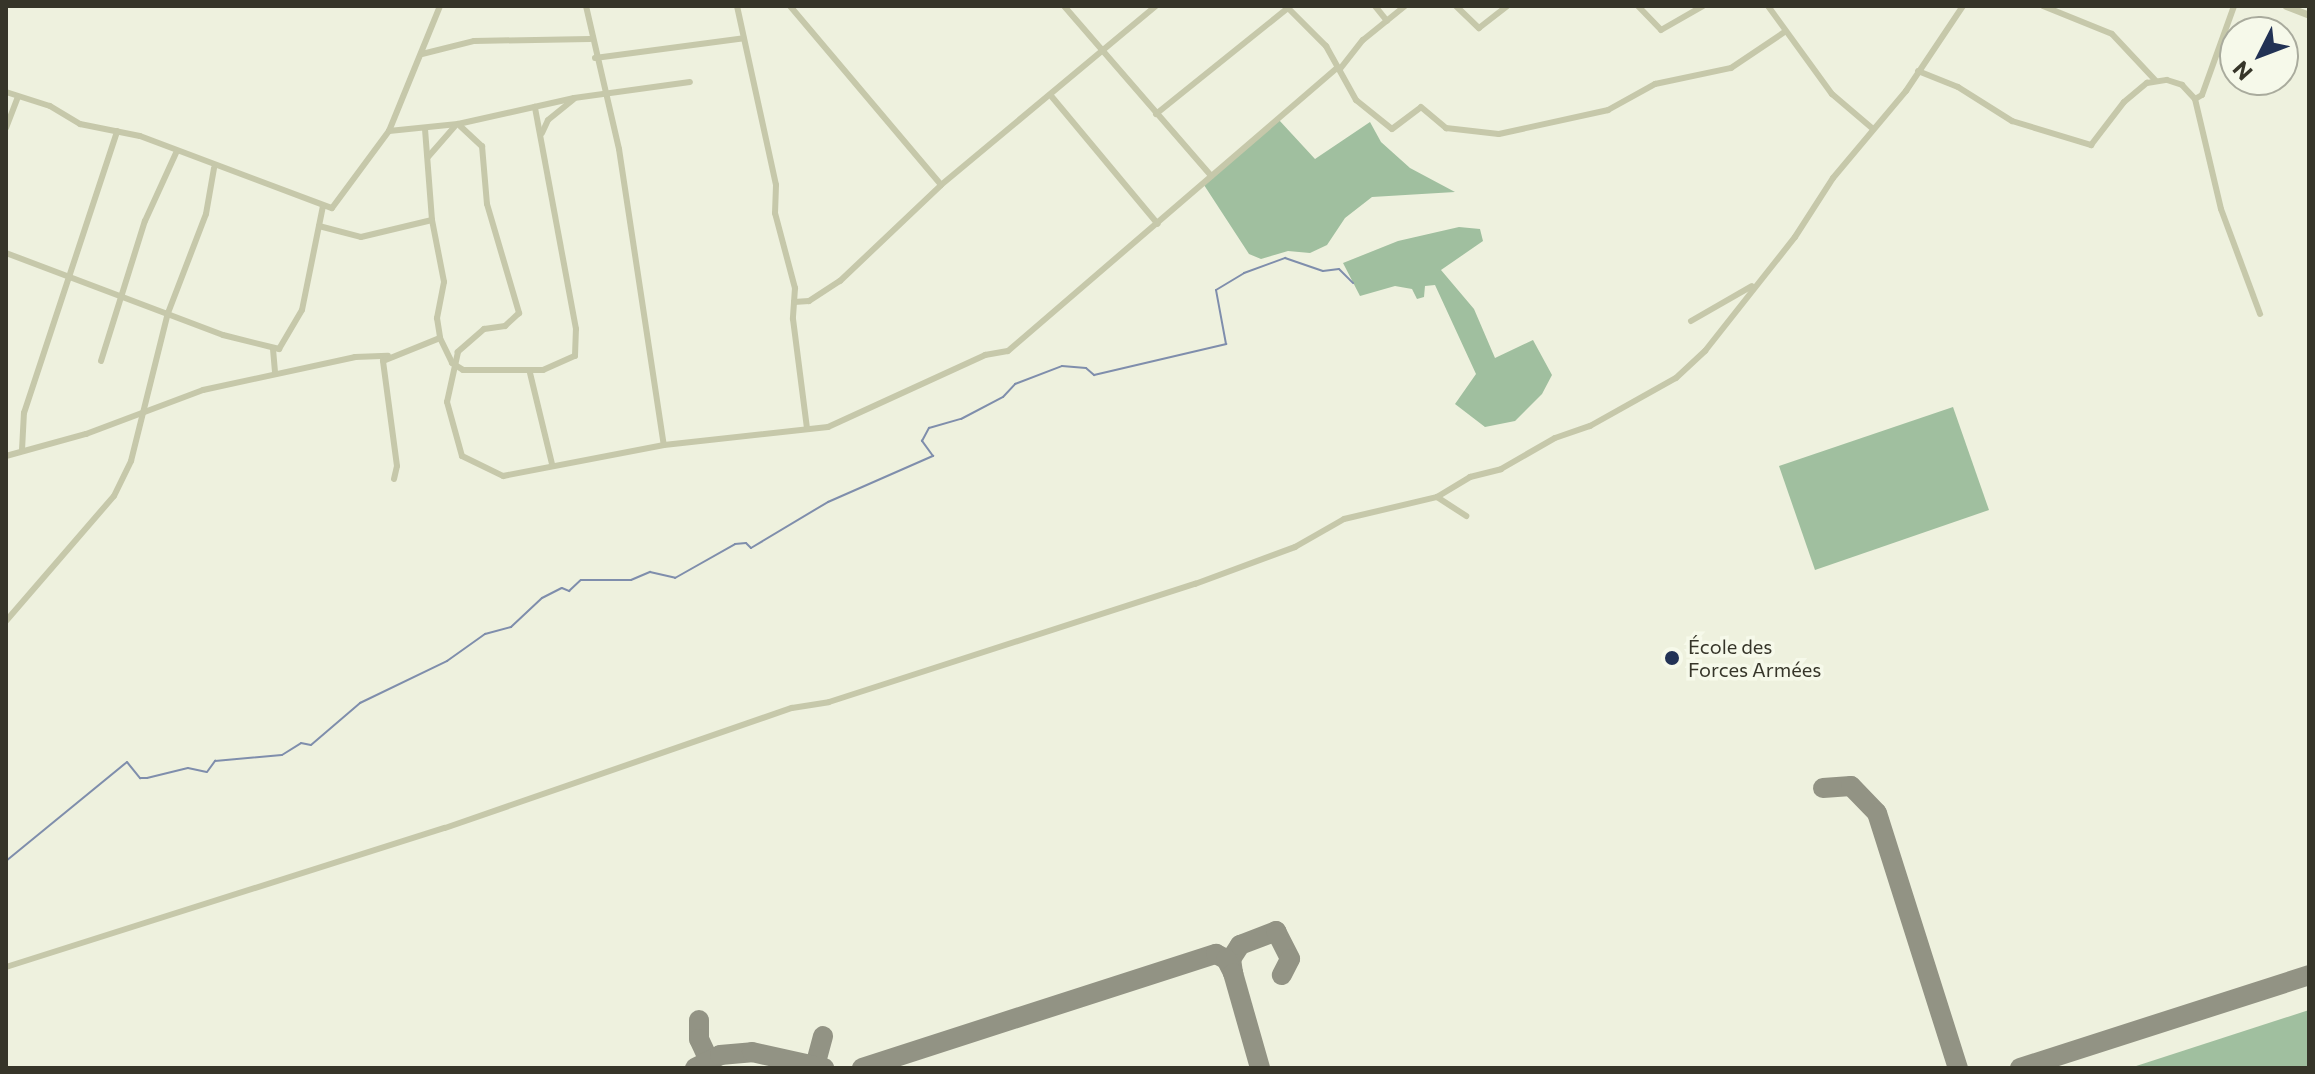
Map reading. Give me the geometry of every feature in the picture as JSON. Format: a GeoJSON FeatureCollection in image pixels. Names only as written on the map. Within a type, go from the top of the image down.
{"type":"FeatureCollection","features":[{"type":"Feature","properties":{"kind":"street"},"geometry":{"type":"LineString","coordinates":[[6,92],[50,106],[80,124],[117,131],[323,206],[340,203],[389,131],[440,6]]}},
{"type":"Feature","properties":{"kind":"street"},"geometry":{"type":"LineString","coordinates":[[586,6],[590,39],[607,97],[664,445]]}},
{"type":"Feature","properties":{"kind":"street"},"geometry":{"type":"LineString","coordinates":[[737,6],[776,185],[775,213],[789,258],[807,428]]}},
{"type":"Feature","properties":{"kind":"street"},"geometry":{"type":"LineString","coordinates":[[790,6],[941,185]]}},
{"type":"Feature","properties":{"kind":"street"},"geometry":{"type":"LineString","coordinates":[[1064,6],[1211,176]]}},
{"type":"Feature","properties":{"kind":"street"},"geometry":{"type":"LineString","coordinates":[[794,302],[809,301],[840,281],[941,185],[1052,97],[1156,6]]}},
{"type":"Feature","properties":{"kind":"street"},"geometry":{"type":"LineString","coordinates":[[1375,6],[1387,21]]}},
{"type":"Feature","properties":{"kind":"street"},"geometry":{"type":"LineString","coordinates":[[425,129],[432,220],[444,282],[437,318],[440,338],[452,363],[447,402],[462,456],[496,476],[552,464],[599,461],[664,445],[842,422],[985,355],[1008,351],[1339,68],[1363,40],[1405,6]]}},
{"type":"Feature","properties":{"kind":"street"},"geometry":{"type":"LineString","coordinates":[[1456,6],[1479,28],[1507,6]]}},
{"type":"Feature","properties":{"kind":"street"},"geometry":{"type":"LineString","coordinates":[[1638,6],[1661,30],[1703,6]]}},
{"type":"Feature","properties":{"kind":"street"},"geometry":{"type":"LineString","coordinates":[[1768,6],[1783,33],[1848,110],[1873,129]]}},
{"type":"Feature","properties":{"kind":"street"},"geometry":{"type":"LineString","coordinates":[[6,967],[445,828],[792,708],[829,702],[1195,584],[1295,547],[1344,519],[1437,497],[1470,477],[1501,469],[1555,438],[1590,426],[1676,378],[1705,351],[1918,71],[1963,6]]}},
{"type":"Feature","properties":{"kind":"street"},"geometry":{"type":"LineString","coordinates":[[2043,6],[2112,34],[2155,80],[2182,85],[2195,99],[2221,209],[2260,314]]}},
{"type":"Feature","properties":{"kind":"street"},"geometry":{"type":"LineString","coordinates":[[2195,99],[2202,95],[2234,6]]}},
{"type":"Feature","properties":{"kind":"street"},"geometry":{"type":"LineString","coordinates":[[2286,6],[2309,15]]}},
{"type":"Feature","properties":{"kind":"street"},"geometry":{"type":"LineString","coordinates":[[1156,114],[1287,7],[1326,46],[1356,100],[1384,126],[1398,127],[1421,107],[1446,128],[1499,134],[1608,110],[1655,84],[1731,68],[1783,33]]}},
{"type":"Feature","properties":{"kind":"street"},"geometry":{"type":"LineString","coordinates":[[595,58],[744,38]]}},
{"type":"Feature","properties":{"kind":"street"},"geometry":{"type":"LineString","coordinates":[[422,54],[474,41],[590,39]]}},
{"type":"Feature","properties":{"kind":"street"},"geometry":{"type":"LineString","coordinates":[[1918,71],[1958,87],[2012,121],[2091,145],[2124,102],[2155,80]]}},
{"type":"Feature","properties":{"kind":"street"},"geometry":{"type":"LineString","coordinates":[[389,131],[458,124],[574,98],[607,97],[690,82]]}},
{"type":"Feature","properties":{"kind":"street"},"geometry":{"type":"LineString","coordinates":[[6,128],[18,97]]}},
{"type":"Feature","properties":{"kind":"street"},"geometry":{"type":"LineString","coordinates":[[1052,97],[1158,224]]}},
{"type":"Feature","properties":{"kind":"street"},"geometry":{"type":"LineString","coordinates":[[542,133],[548,120],[574,98]]}},
{"type":"Feature","properties":{"kind":"street"},"geometry":{"type":"LineString","coordinates":[[452,363],[472,372],[493,368],[530,373],[570,362],[575,353],[574,313],[535,107]]}},
{"type":"Feature","properties":{"kind":"street"},"geometry":{"type":"LineString","coordinates":[[428,157],[458,124]]}},
{"type":"Feature","properties":{"kind":"street"},"geometry":{"type":"LineString","coordinates":[[452,363],[484,329],[505,326],[519,313],[487,204],[482,146],[458,124]]}},
{"type":"Feature","properties":{"kind":"street"},"geometry":{"type":"LineString","coordinates":[[22,450],[24,413],[117,131]]}},
{"type":"Feature","properties":{"kind":"street"},"geometry":{"type":"LineString","coordinates":[[101,361],[145,221],[176,153]]}},
{"type":"Feature","properties":{"kind":"street"},"geometry":{"type":"LineString","coordinates":[[6,621],[114,496],[131,461],[168,313],[191,265],[214,168]]}},
{"type":"Feature","properties":{"kind":"street"},"geometry":{"type":"LineString","coordinates":[[6,253],[122,297],[279,349],[302,310],[323,206]]}},
{"type":"Feature","properties":{"kind":"street"},"geometry":{"type":"LineString","coordinates":[[319,226],[361,237],[432,220]]}},
{"type":"Feature","properties":{"kind":"street"},"geometry":{"type":"LineString","coordinates":[[1691,321],[1755,284]]}},
{"type":"Feature","properties":{"kind":"street"},"geometry":{"type":"LineString","coordinates":[[6,456],[142,413],[203,390],[369,354],[388,356],[440,338]]}},
{"type":"Feature","properties":{"kind":"street"},"geometry":{"type":"LineString","coordinates":[[273,349],[275,373]]}},
{"type":"Feature","properties":{"kind":"street"},"geometry":{"type":"LineString","coordinates":[[388,356],[381,367],[397,466],[394,479]]}},
{"type":"Feature","properties":{"kind":"street"},"geometry":{"type":"LineString","coordinates":[[530,373],[552,464]]}},
{"type":"Feature","properties":{"kind":"street"},"geometry":{"type":"LineString","coordinates":[[1437,497],[1466,516]]}},
{"type":"Feature","properties":{"kind":"green space"},"geometry":{"type":"Polygon","coordinates":[[[1279,120],[1315,159],[1370,122],[1381,142],[1410,168],[1455,192],[1372,197],[1345,218],[1327,245],[1310,253],[1288,251],[1261,259],[1249,254],[1204,185],[1279,120]]]}},
{"type":"Feature","properties":{"kind":"green space"},"geometry":{"type":"Polygon","coordinates":[[[1459,227],[1480,229],[1483,241],[1441,270],[1474,309],[1495,358],[1533,340],[1552,375],[1542,394],[1515,421],[1485,427],[1455,404],[1476,374],[1435,285],[1425,286],[1424,297],[1417,299],[1412,289],[1395,286],[1360,296],[1343,263],[1398,241],[1459,227]]]}},
{"type":"Feature","properties":{"kind":"green space"},"geometry":{"type":"Polygon","coordinates":[[[1953,407],[1989,510],[1815,570],[1779,466],[1953,407]]]}},
{"type":"Feature","properties":{"kind":"green space"},"geometry":{"type":"Polygon","coordinates":[[[2309,1010],[2309,1068],[2130,1068],[2309,1010]]]}},
{"type":"Feature","properties":{"kind":"waterway"},"geometry":{"type":"LineString","coordinates":[[6,861],[127,762],[140,778],[147,778],[188,768],[207,772],[215,761],[282,755],[301,743],[311,745],[360,703],[447,661],[485,634],[511,627],[542,598],[562,588],[569,591],[581,580],[631,580],[650,572],[675,578],[735,544],[746,543],[751,548],[828,502],[933,456],[922,441],[929,428],[961,419],[1003,397],[1015,384],[1062,366],[1086,368],[1094,375],[1226,344],[1216,290],[1244,273],[1285,258],[1323,271],[1339,269],[1353,283]]}},
{"type":"Feature","properties":{"kind":"taxiway"},"geometry":{"type":"LineString","coordinates":[[1823,788],[1851,786],[1877,813],[1958,1068]]}},
{"type":"Feature","properties":{"kind":"taxiway"},"geometry":{"type":"LineString","coordinates":[[1233,973],[1231,959],[1240,945],[1276,931],[1290,959],[1282,975]]}},
{"type":"Feature","properties":{"kind":"taxiway"},"geometry":{"type":"LineString","coordinates":[[862,1068],[1216,954],[1226,959],[1233,973],[1260,1068]]}},
{"type":"Feature","properties":{"kind":"taxiway"},"geometry":{"type":"LineString","coordinates":[[2020,1068],[2309,975]]}},
{"type":"Feature","properties":{"kind":"taxiway"},"geometry":{"type":"LineString","coordinates":[[699,1020],[699,1039],[709,1060]]}},
{"type":"Feature","properties":{"kind":"taxiway"},"geometry":{"type":"LineString","coordinates":[[815,1066],[823,1036]]}},
{"type":"Feature","properties":{"kind":"taxiway"},"geometry":{"type":"LineString","coordinates":[[695,1068],[720,1055],[752,1052],[824,1068]]}},
{"type":"Feature","properties":{"kind":"place","name":"École des Forces Armées"},"geometry":{"type":"Point","coordinates":[1672,658]}}]}
